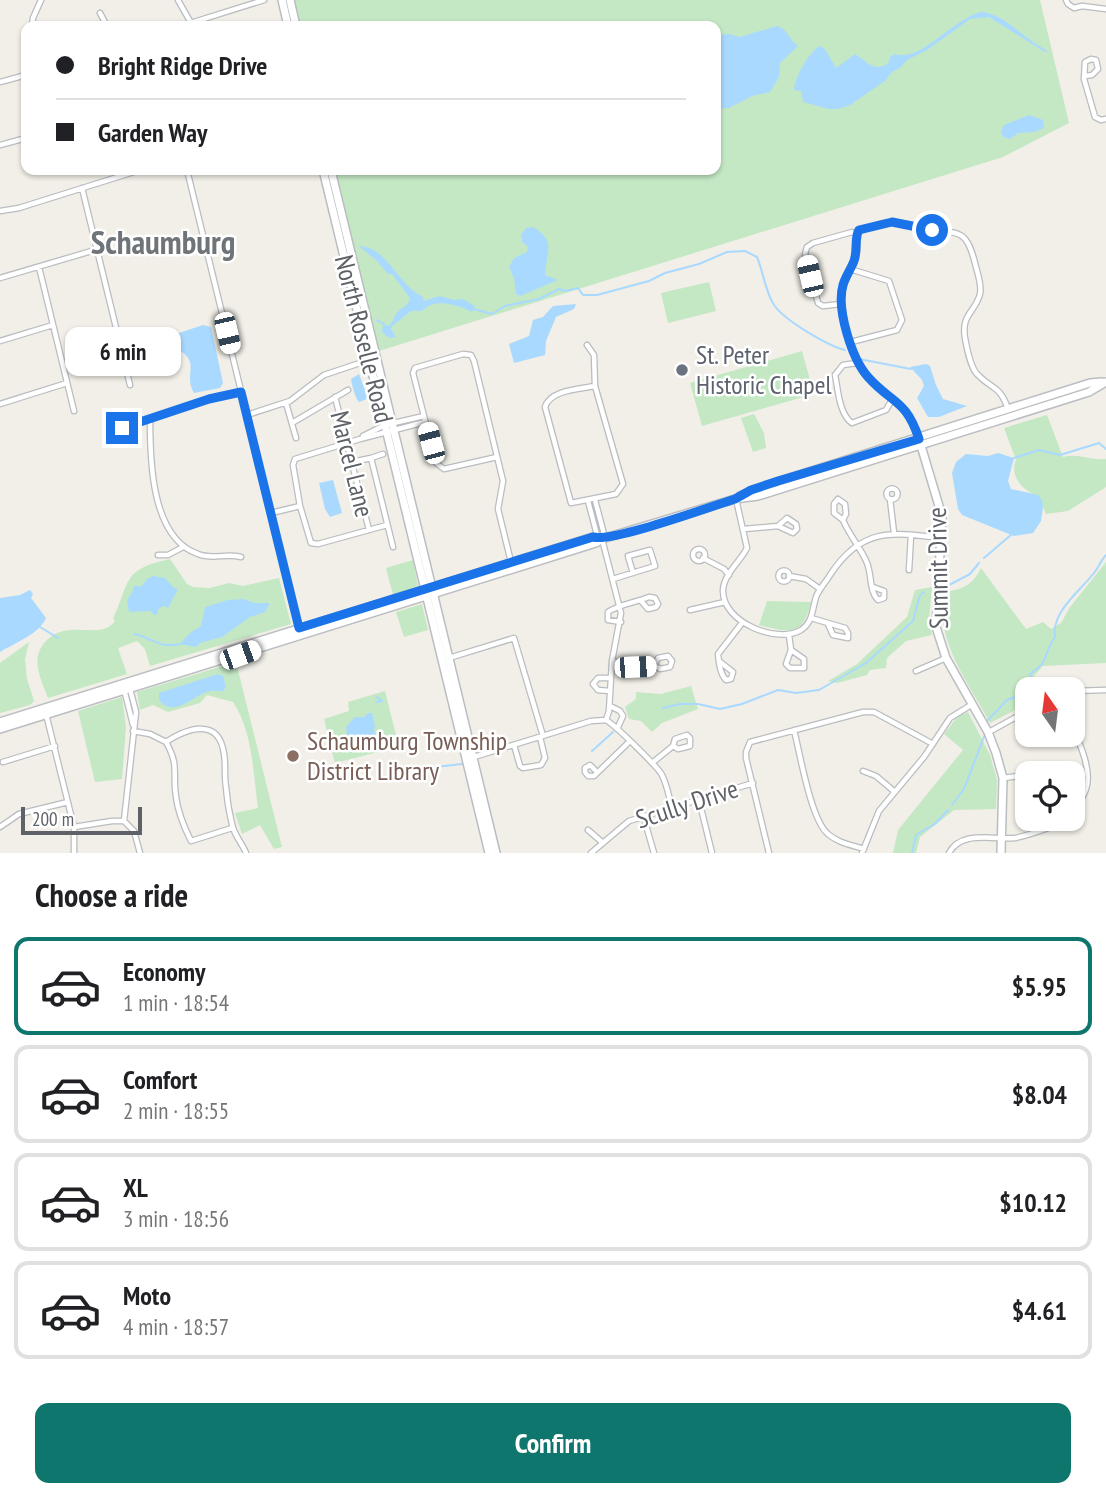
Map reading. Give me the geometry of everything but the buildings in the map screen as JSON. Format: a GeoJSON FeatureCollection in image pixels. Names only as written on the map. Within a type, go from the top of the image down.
{"type":"FeatureCollection","features":[{"type":"Feature","properties":{"kind":"main road"},"geometry":{"type":"LineString","coordinates":[[282,0],[287,21]]}},
{"type":"Feature","properties":{"kind":"main road"},"geometry":{"type":"LineString","coordinates":[[290,0],[295,21]]}},
{"type":"Feature","properties":{"kind":"main road","name":"North Roselle Road"},"geometry":{"type":"LineString","coordinates":[[324,175],[373,359]]}},
{"type":"Feature","properties":{"kind":"main road","name":"North Roselle Road"},"geometry":{"type":"LineString","coordinates":[[332,175],[429,592]]}},
{"type":"Feature","properties":{"kind":"main road"},"geometry":{"type":"LineString","coordinates":[[127,687],[299,628],[597,543],[602,539],[735,499],[758,496],[1010,413],[1090,383],[1106,382]]}},
{"type":"Feature","properties":{"kind":"main road","name":"Summit Drive"},"geometry":{"type":"LineString","coordinates":[[920,442],[942,516],[936,626],[946,658],[988,732],[1003,778],[1001,853]]}},
{"type":"Feature","properties":{"kind":"main road"},"geometry":{"type":"LineString","coordinates":[[0,722],[127,687],[429,592],[593,537],[602,539]]}},
{"type":"Feature","properties":{"kind":"main road"},"geometry":{"type":"LineString","coordinates":[[429,592],[449,658],[489,853]]}},
{"type":"Feature","properties":{"kind":"main road"},"geometry":{"type":"LineString","coordinates":[[429,592],[469,759],[496,853]]}},
{"type":"Feature","properties":{"kind":"main road"},"geometry":{"type":"LineString","coordinates":[[0,729],[46,711]]}},
{"type":"Feature","properties":{"kind":"street"},"geometry":{"type":"LineString","coordinates":[[33,21],[41,0]]}},
{"type":"Feature","properties":{"kind":"street"},"geometry":{"type":"LineString","coordinates":[[178,0],[190,21]]}},
{"type":"Feature","properties":{"kind":"street"},"geometry":{"type":"LineString","coordinates":[[197,21],[247,3],[264,0]]}},
{"type":"Feature","properties":{"kind":"street"},"geometry":{"type":"LineString","coordinates":[[1066,0],[1074,8],[1082,3],[1106,9]]}},
{"type":"Feature","properties":{"kind":"street"},"geometry":{"type":"LineString","coordinates":[[100,13],[104,21]]}},
{"type":"Feature","properties":{"kind":"street"},"geometry":{"type":"LineString","coordinates":[[0,82],[21,76]]}},
{"type":"Feature","properties":{"kind":"street"},"geometry":{"type":"LineString","coordinates":[[1084,76],[1095,117],[1106,119]]}},
{"type":"Feature","properties":{"kind":"street"},"geometry":{"type":"LineString","coordinates":[[0,145],[21,139]]}},
{"type":"Feature","properties":{"kind":"street"},"geometry":{"type":"LineString","coordinates":[[0,211],[124,175]]}},
{"type":"Feature","properties":{"kind":"street"},"geometry":{"type":"LineString","coordinates":[[188,175],[299,628]]}},
{"type":"Feature","properties":{"kind":"street"},"geometry":{"type":"LineString","coordinates":[[82,188],[130,385]]}},
{"type":"Feature","properties":{"kind":"street"},"geometry":{"type":"LineString","coordinates":[[920,442],[909,413],[869,378],[857,363],[850,342],[841,304],[843,285],[856,257],[856,235],[859,230],[899,223],[926,230],[951,230],[970,244],[980,294],[963,326],[965,341],[977,374],[999,390],[1010,413]]}},
{"type":"Feature","properties":{"kind":"street"},"geometry":{"type":"LineString","coordinates":[[841,304],[823,306],[818,303],[805,254],[807,247],[813,243],[852,232],[856,235]]}},
{"type":"Feature","properties":{"kind":"street"},"geometry":{"type":"LineString","coordinates":[[0,278],[95,250]]}},
{"type":"Feature","properties":{"kind":"street"},"geometry":{"type":"LineString","coordinates":[[39,267],[74,411]]}},
{"type":"Feature","properties":{"kind":"street"},"geometry":{"type":"LineString","coordinates":[[850,269],[889,281],[902,320],[897,330],[850,342]]}},
{"type":"Feature","properties":{"kind":"street"},"geometry":{"type":"LineString","coordinates":[[0,341],[53,325]]}},
{"type":"Feature","properties":{"kind":"street"},"geometry":{"type":"LineString","coordinates":[[587,345],[594,355],[594,386],[623,484],[616,494],[576,504],[568,500],[545,407],[554,395],[594,386]]}},
{"type":"Feature","properties":{"kind":"street"},"geometry":{"type":"LineString","coordinates":[[497,457],[444,469],[439,467],[413,373],[415,368],[463,354],[471,355],[497,457],[503,481],[498,509],[511,563]]}},
{"type":"Feature","properties":{"kind":"street"},"geometry":{"type":"LineString","coordinates":[[247,415],[286,403],[321,376],[373,359]]}},
{"type":"Feature","properties":{"kind":"street"},"geometry":{"type":"LineString","coordinates":[[857,363],[843,365],[835,375],[848,420],[852,423],[886,410],[893,398]]}},
{"type":"Feature","properties":{"kind":"street"},"geometry":{"type":"LineString","coordinates":[[0,404],[67,383]]}},
{"type":"Feature","properties":{"kind":"street"},"geometry":{"type":"LineString","coordinates":[[292,423],[348,390]]}},
{"type":"Feature","properties":{"kind":"street"},"geometry":{"type":"LineString","coordinates":[[122,428],[209,399],[241,392]]}},
{"type":"Feature","properties":{"kind":"street","name":"Marcel Lane"},"geometry":{"type":"LineString","coordinates":[[335,397],[369,530]]}},
{"type":"Feature","properties":{"kind":"street"},"geometry":{"type":"LineString","coordinates":[[286,403],[296,438]]}},
{"type":"Feature","properties":{"kind":"street"},"geometry":{"type":"LineString","coordinates":[[387,525],[318,544],[309,541],[293,465],[295,459],[424,416]]}},
{"type":"Feature","properties":{"kind":"street"},"geometry":{"type":"LineString","coordinates":[[150,419],[150,454],[156,496],[169,528],[183,547],[206,556],[241,557]]}},
{"type":"Feature","properties":{"kind":"street"},"geometry":{"type":"LineString","coordinates":[[389,428],[425,422]]}},
{"type":"Feature","properties":{"kind":"street"},"geometry":{"type":"LineString","coordinates":[[352,462],[383,454]]}},
{"type":"Feature","properties":{"kind":"street"},"geometry":{"type":"LineString","coordinates":[[372,458],[393,547]]}},
{"type":"Feature","properties":{"kind":"street"},"geometry":{"type":"LineString","coordinates":[[735,499],[747,548],[723,589],[725,602],[731,613],[742,623],[789,635],[803,629],[811,618],[820,589],[841,559],[856,545],[874,536],[894,533],[942,538]]}},
{"type":"Feature","properties":{"kind":"street"},"geometry":{"type":"LineString","coordinates":[[890,499],[894,533]]}},
{"type":"Feature","properties":{"kind":"street"},"geometry":{"type":"LineString","coordinates":[[595,500],[604,534],[602,539],[621,607],[621,622],[610,678],[610,706],[606,720]]}},
{"type":"Feature","properties":{"kind":"street"},"geometry":{"type":"LineString","coordinates":[[588,501],[597,535],[602,539]]}},
{"type":"Feature","properties":{"kind":"street"},"geometry":{"type":"LineString","coordinates":[[271,513],[300,506]]}},
{"type":"Feature","properties":{"kind":"street"},"geometry":{"type":"LineString","coordinates":[[843,520],[867,563],[873,587]]}},
{"type":"Feature","properties":{"kind":"street"},"geometry":{"type":"LineString","coordinates":[[744,529],[778,526]]}},
{"type":"Feature","properties":{"kind":"street"},"geometry":{"type":"LineString","coordinates":[[909,570],[911,535]]}},
{"type":"Feature","properties":{"kind":"street"},"geometry":{"type":"LineString","coordinates":[[158,555],[168,555],[183,547]]}},
{"type":"Feature","properties":{"kind":"street"},"geometry":{"type":"LineString","coordinates":[[613,579],[633,573],[655,566],[650,550],[628,556],[633,573]]}},
{"type":"Feature","properties":{"kind":"street"},"geometry":{"type":"LineString","coordinates":[[703,558],[724,569],[729,575]]}},
{"type":"Feature","properties":{"kind":"street"},"geometry":{"type":"LineString","coordinates":[[789,576],[806,579],[820,589]]}},
{"type":"Feature","properties":{"kind":"street"},"geometry":{"type":"LineString","coordinates":[[621,622],[608,620],[606,615],[610,610],[642,602]]}},
{"type":"Feature","properties":{"kind":"street"},"geometry":{"type":"LineString","coordinates":[[690,610],[725,602]]}},
{"type":"Feature","properties":{"kind":"street"},"geometry":{"type":"LineString","coordinates":[[811,618],[847,629],[848,638],[835,637],[828,624]]}},
{"type":"Feature","properties":{"kind":"street"},"geometry":{"type":"LineString","coordinates":[[719,661],[719,651],[742,623]]}},
{"type":"Feature","properties":{"kind":"street"},"geometry":{"type":"LineString","coordinates":[[789,635],[791,650],[786,665],[804,668],[804,659],[791,650]]}},
{"type":"Feature","properties":{"kind":"street"},"geometry":{"type":"LineString","coordinates":[[449,658],[514,638],[545,758],[541,765],[523,768],[514,745]]}},
{"type":"Feature","properties":{"kind":"street"},"geometry":{"type":"LineString","coordinates":[[916,671],[946,658]]}},
{"type":"Feature","properties":{"kind":"street"},"geometry":{"type":"LineString","coordinates":[[612,661],[635,667],[653,665]]}},
{"type":"Feature","properties":{"kind":"street"},"geometry":{"type":"LineString","coordinates":[[609,691],[598,690],[593,684],[598,678],[610,678]]}},
{"type":"Feature","properties":{"kind":"street"},"geometry":{"type":"LineString","coordinates":[[124,821],[133,728],[127,687]]}},
{"type":"Feature","properties":{"kind":"street"},"geometry":{"type":"LineString","coordinates":[[1085,691],[1106,690]]}},
{"type":"Feature","properties":{"kind":"street"},"geometry":{"type":"LineString","coordinates":[[794,730],[821,827],[832,837],[863,851],[875,816],[933,744],[950,718],[971,705]]}},
{"type":"Feature","properties":{"kind":"street"},"geometry":{"type":"LineString","coordinates":[[610,706],[620,711],[623,716],[618,727]]}},
{"type":"Feature","properties":{"kind":"street"},"geometry":{"type":"LineString","coordinates":[[46,711],[74,827],[74,853]]}},
{"type":"Feature","properties":{"kind":"street"},"geometry":{"type":"LineString","coordinates":[[769,853],[746,752],[750,742],[863,712],[874,712],[933,744]]}},
{"type":"Feature","properties":{"kind":"street"},"geometry":{"type":"LineString","coordinates":[[988,732],[1015,717]]}},
{"type":"Feature","properties":{"kind":"street"},"geometry":{"type":"LineString","coordinates":[[469,759],[592,721],[606,720],[618,727],[662,775],[672,807]]}},
{"type":"Feature","properties":{"kind":"street"},"geometry":{"type":"LineString","coordinates":[[133,728],[166,742],[176,767],[176,796],[182,823],[191,841],[232,828]]}},
{"type":"Feature","properties":{"kind":"street"},"geometry":{"type":"LineString","coordinates":[[166,742],[181,733],[204,728],[219,739],[224,752],[225,785],[232,828],[246,853]]}},
{"type":"Feature","properties":{"kind":"street"},"geometry":{"type":"LineString","coordinates":[[596,771],[605,766],[629,742]]}},
{"type":"Feature","properties":{"kind":"street"},"geometry":{"type":"LineString","coordinates":[[3,762],[54,746]]}},
{"type":"Feature","properties":{"kind":"street"},"geometry":{"type":"LineString","coordinates":[[652,762],[673,746]]}},
{"type":"Feature","properties":{"kind":"street"},"geometry":{"type":"LineString","coordinates":[[1085,764],[1088,775],[1085,792]]}},
{"type":"Feature","properties":{"kind":"street"},"geometry":{"type":"LineString","coordinates":[[863,771],[876,776],[895,792]]}},
{"type":"Feature","properties":{"kind":"street"},"geometry":{"type":"LineString","coordinates":[[1003,778],[1015,776]]}},
{"type":"Feature","properties":{"kind":"street","name":"Scully Drive"},"geometry":{"type":"LineString","coordinates":[[591,853],[620,826],[643,815],[753,783]]}},
{"type":"Feature","properties":{"kind":"street"},"geometry":{"type":"LineString","coordinates":[[699,799],[712,853]]}},
{"type":"Feature","properties":{"kind":"street"},"geometry":{"type":"LineString","coordinates":[[0,827],[19,814],[68,802]]}},
{"type":"Feature","properties":{"kind":"street"},"geometry":{"type":"LineString","coordinates":[[643,815],[654,853]]}},
{"type":"Feature","properties":{"kind":"street"},"geometry":{"type":"LineString","coordinates":[[74,827],[124,821],[134,831],[140,853]]}},
{"type":"Feature","properties":{"kind":"street"},"geometry":{"type":"LineString","coordinates":[[588,830],[603,843]]}},
{"type":"Feature","properties":{"kind":"street"},"geometry":{"type":"LineString","coordinates":[[949,853],[950,849],[963,840],[1017,837],[1038,831]]}},
{"type":"Feature","properties":{"kind":"green space"},"geometry":{"type":"Polygon","coordinates":[[[294,0],[1040,0],[1069,123],[1003,157],[379,351],[336,175],[721,175],[721,21],[299,21],[294,0]]]}},
{"type":"Feature","properties":{"kind":"green space"},"geometry":{"type":"Polygon","coordinates":[[[709,282],[716,311],[668,323],[661,293],[709,282]]]}},
{"type":"Feature","properties":{"kind":"green space"},"geometry":{"type":"Polygon","coordinates":[[[802,351],[814,394],[702,426],[690,383],[802,351]]]}},
{"type":"Feature","properties":{"kind":"green space"},"geometry":{"type":"Polygon","coordinates":[[[754,414],[764,433],[766,448],[753,452],[741,418],[754,414]]]}},
{"type":"Feature","properties":{"kind":"green space"},"geometry":{"type":"Polygon","coordinates":[[[1047,415],[1063,457],[1106,459],[1106,487],[1068,511],[1046,514],[1038,496],[1027,491],[1016,477],[1016,460],[1004,428],[1047,415]]]}},
{"type":"Feature","properties":{"kind":"green space"},"geometry":{"type":"Polygon","coordinates":[[[170,559],[187,584],[193,587],[210,588],[229,583],[243,586],[279,578],[291,624],[150,666],[145,649],[137,641],[118,648],[127,674],[48,698],[38,662],[38,655],[45,642],[64,631],[101,630],[109,627],[115,621],[113,619],[126,586],[135,573],[143,567],[170,559]]]}},
{"type":"Feature","properties":{"kind":"green space"},"geometry":{"type":"Polygon","coordinates":[[[413,560],[418,586],[393,595],[386,568],[413,560]]]}},
{"type":"Feature","properties":{"kind":"green space"},"geometry":{"type":"Polygon","coordinates":[[[1106,562],[1106,663],[1043,666],[1035,677],[1015,677],[1015,710],[990,723],[963,676],[949,644],[942,610],[943,592],[966,586],[981,568],[1026,629],[1043,622],[1051,629],[1061,623],[1070,607],[1106,562]]]}},
{"type":"Feature","properties":{"kind":"green space"},"geometry":{"type":"Polygon","coordinates":[[[932,587],[929,619],[932,635],[906,641],[887,658],[886,668],[870,670],[867,675],[837,683],[828,681],[857,664],[907,617],[915,590],[932,587]]]}},
{"type":"Feature","properties":{"kind":"green space"},"geometry":{"type":"Polygon","coordinates":[[[767,601],[811,602],[799,627],[779,630],[759,625],[767,601]]]}},
{"type":"Feature","properties":{"kind":"green space"},"geometry":{"type":"Polygon","coordinates":[[[422,604],[428,630],[404,637],[396,612],[422,604]]]}},
{"type":"Feature","properties":{"kind":"green space"},"geometry":{"type":"Polygon","coordinates":[[[29,642],[25,659],[27,679],[34,701],[30,705],[0,713],[0,663],[29,642]]]}},
{"type":"Feature","properties":{"kind":"green space"},"geometry":{"type":"Polygon","coordinates":[[[236,662],[282,847],[274,849],[260,825],[242,834],[235,813],[258,808],[245,726],[233,702],[207,695],[200,703],[168,712],[153,705],[140,710],[137,692],[236,662]]]}},
{"type":"Feature","properties":{"kind":"green space"},"geometry":{"type":"Polygon","coordinates":[[[691,686],[698,709],[662,723],[652,732],[641,721],[629,719],[625,707],[636,699],[636,692],[661,694],[691,686]]]}},
{"type":"Feature","properties":{"kind":"green space"},"geometry":{"type":"Polygon","coordinates":[[[385,691],[398,743],[382,746],[382,751],[335,763],[324,719],[349,711],[348,702],[385,691]]]}},
{"type":"Feature","properties":{"kind":"green space"},"geometry":{"type":"Polygon","coordinates":[[[122,697],[126,727],[122,779],[95,782],[78,711],[122,697]]]}},
{"type":"Feature","properties":{"kind":"green space"},"geometry":{"type":"Polygon","coordinates":[[[968,712],[990,755],[997,780],[996,809],[954,810],[920,837],[916,853],[893,853],[898,830],[963,750],[944,734],[958,716],[968,712]]]}},
{"type":"Feature","properties":{"kind":"water"},"geometry":{"type":"Polygon","coordinates":[[[980,12],[1000,18],[1048,52],[989,17],[970,19],[927,50],[907,60],[885,81],[850,105],[828,109],[803,102],[801,91],[794,90],[803,66],[811,53],[820,46],[825,49],[836,68],[855,54],[870,65],[878,67],[888,64],[890,57],[895,54],[905,55],[925,47],[969,16],[980,12]]]}},
{"type":"Feature","properties":{"kind":"water"},"geometry":{"type":"Polygon","coordinates":[[[777,26],[798,46],[780,63],[779,77],[770,92],[721,109],[721,35],[740,37],[777,26]]]}},
{"type":"Feature","properties":{"kind":"water"},"geometry":{"type":"Polygon","coordinates":[[[1029,115],[1043,120],[1044,128],[1018,133],[1010,139],[1003,137],[1001,131],[1004,125],[1029,115]]]}},
{"type":"Feature","properties":{"kind":"water"},"geometry":{"type":"Polygon","coordinates":[[[533,227],[548,242],[545,275],[558,280],[520,296],[516,294],[509,267],[514,258],[527,252],[528,247],[522,242],[521,235],[526,228],[533,227]]]}},
{"type":"Feature","properties":{"kind":"water"},"geometry":{"type":"Polygon","coordinates":[[[359,246],[378,253],[424,301],[439,296],[463,299],[475,306],[472,312],[453,305],[433,304],[422,311],[411,311],[392,326],[396,337],[389,338],[382,332],[383,324],[390,325],[410,298],[392,274],[388,274],[359,246]]]}},
{"type":"Feature","properties":{"kind":"water"},"geometry":{"type":"Polygon","coordinates":[[[576,304],[574,309],[556,317],[546,341],[545,355],[514,363],[509,344],[529,336],[533,320],[543,317],[553,306],[576,304]]]}},
{"type":"Feature","properties":{"kind":"water"},"geometry":{"type":"Polygon","coordinates":[[[203,325],[211,327],[223,383],[220,388],[194,393],[190,383],[191,366],[188,358],[164,341],[167,337],[203,325]]]}},
{"type":"Feature","properties":{"kind":"water"},"geometry":{"type":"Polygon","coordinates":[[[926,364],[930,366],[943,399],[967,406],[939,417],[928,417],[917,398],[924,386],[922,380],[910,367],[926,364]]]}},
{"type":"Feature","properties":{"kind":"water"},"geometry":{"type":"Polygon","coordinates":[[[359,374],[367,399],[359,402],[351,379],[359,374]]]}},
{"type":"Feature","properties":{"kind":"water"},"geometry":{"type":"Polygon","coordinates":[[[998,453],[1014,458],[1008,481],[1011,489],[1038,495],[1042,500],[1041,521],[1033,533],[1014,536],[962,515],[958,509],[952,473],[956,462],[966,454],[988,456],[998,453]]]}},
{"type":"Feature","properties":{"kind":"water"},"geometry":{"type":"Polygon","coordinates":[[[333,480],[342,513],[330,517],[325,509],[319,483],[333,480]]]}},
{"type":"Feature","properties":{"kind":"water"},"geometry":{"type":"Polygon","coordinates":[[[153,576],[165,578],[178,589],[168,608],[159,608],[154,615],[150,611],[129,612],[127,600],[134,586],[142,586],[153,576]]]}},
{"type":"Feature","properties":{"kind":"water"},"geometry":{"type":"Polygon","coordinates":[[[30,590],[33,594],[31,598],[46,618],[32,633],[0,652],[0,598],[20,595],[30,590]]]}},
{"type":"Feature","properties":{"kind":"water"},"geometry":{"type":"Polygon","coordinates":[[[244,599],[269,605],[265,612],[250,617],[222,637],[200,643],[196,647],[180,644],[201,626],[205,607],[228,600],[244,599]]]}},
{"type":"Feature","properties":{"kind":"water"},"geometry":{"type":"Polygon","coordinates":[[[218,674],[223,676],[226,687],[223,691],[206,692],[176,707],[164,705],[159,700],[159,693],[218,674]]]}},
{"type":"Feature","properties":{"kind":"water"},"geometry":{"type":"Polygon","coordinates":[[[372,713],[374,731],[379,741],[374,748],[361,749],[354,738],[347,735],[346,727],[355,717],[364,717],[372,713]]]}},
{"type":"Feature","properties":{"kind":"waterway"},"geometry":{"type":"LineString","coordinates":[[474,309],[492,314],[505,306],[539,299],[559,289],[565,291],[578,288],[583,295],[597,295],[649,281],[727,252],[745,251],[757,257],[769,295],[779,311],[807,332],[845,350]]}},
{"type":"Feature","properties":{"kind":"waterway"},"geometry":{"type":"LineString","coordinates":[[377,320],[384,324]]}},
{"type":"Feature","properties":{"kind":"waterway"},"geometry":{"type":"LineString","coordinates":[[859,359],[911,369]]}},
{"type":"Feature","properties":{"kind":"waterway"},"geometry":{"type":"LineString","coordinates":[[1014,458],[1039,450],[1060,455],[1099,443],[1106,449]]}},
{"type":"Feature","properties":{"kind":"waterway"},"geometry":{"type":"LineString","coordinates":[[984,558],[1012,534]]}},
{"type":"Feature","properties":{"kind":"waterway"},"geometry":{"type":"LineString","coordinates":[[1031,677],[1030,674],[1044,660],[1055,637],[1057,619],[1106,555]]}},
{"type":"Feature","properties":{"kind":"waterway"},"geometry":{"type":"LineString","coordinates":[[949,585],[970,574],[979,563]]}},
{"type":"Feature","properties":{"kind":"waterway"},"geometry":{"type":"LineString","coordinates":[[663,708],[698,704],[720,709],[778,690],[796,693],[819,690],[866,663],[913,621],[920,595],[924,592]]}},
{"type":"Feature","properties":{"kind":"waterway"},"geometry":{"type":"LineString","coordinates":[[40,627],[58,638]]}},
{"type":"Feature","properties":{"kind":"waterway"},"geometry":{"type":"LineString","coordinates":[[135,634],[161,644],[180,644]]}},
{"type":"Feature","properties":{"kind":"waterway"},"geometry":{"type":"LineString","coordinates":[[376,702],[382,701],[377,697]]}},
{"type":"Feature","properties":{"kind":"waterway"},"geometry":{"type":"LineString","coordinates":[[986,722],[1007,700],[1015,697]]}},
{"type":"Feature","properties":{"kind":"waterway"},"geometry":{"type":"LineString","coordinates":[[592,751],[613,732]]}},
{"type":"Feature","properties":{"kind":"waterway"},"geometry":{"type":"LineString","coordinates":[[952,805],[964,789],[985,734]]}},
{"type":"Feature","properties":{"kind":"waterway"},"geometry":{"type":"LineString","coordinates":[[426,768],[462,764]]}},
{"type":"Feature","properties":{"kind":"waterway"},"geometry":{"type":"LineString","coordinates":[[912,853],[916,835],[936,823],[948,810]]}},
{"type":"Feature","properties":{"kind":"place","name":"St. Peter Historic Chapel"},"geometry":{"type":"Point","coordinates":[682,370]}},
{"type":"Feature","properties":{"kind":"place","name":"Schaumburg Township District Library"},"geometry":{"type":"Point","coordinates":[293,756]}},
{"type":"Feature","properties":{"kind":"district","name":"Schaumburg"},"geometry":{"type":"Point","coordinates":[163,242]}},
{"type":"Feature","properties":{"kind":"route"},"geometry":{"type":"LineString","coordinates":[[122,428],[209,399],[241,392],[299,628],[593,537],[602,539],[631,531],[735,499],[751,490],[778,481],[919,439],[909,413],[869,378],[857,363],[841,304],[843,285],[856,257],[856,234],[859,230],[892,222],[932,230]]}}]}
